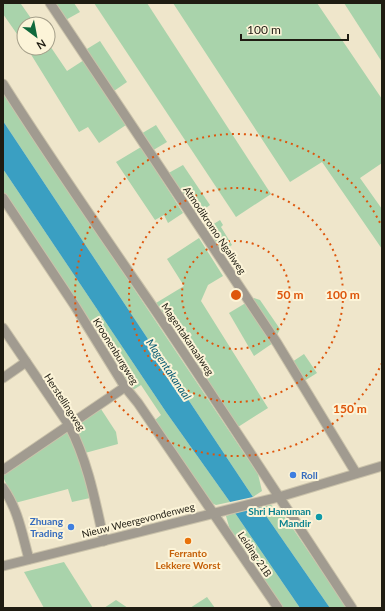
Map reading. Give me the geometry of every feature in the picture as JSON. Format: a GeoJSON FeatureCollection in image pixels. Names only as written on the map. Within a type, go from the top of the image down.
{"type":"FeatureCollection","features":[{"type":"Feature","properties":{"kind":"street","name":"Atmodikromo Ngaliweg"},"geometry":{"type":"LineString","coordinates":[[50,3],[277,343],[356,473]]}},
{"type":"Feature","properties":{"kind":"street","name":"Magentakanaalweg"},"geometry":{"type":"LineString","coordinates":[[3,84],[48,154],[153,307],[352,608]]}},
{"type":"Feature","properties":{"kind":"street","name":"Kroonenburgweg"},"geometry":{"type":"LineString","coordinates":[[3,198],[71,300],[125,387],[138,403],[213,513]]}},
{"type":"Feature","properties":{"kind":"street","name":"Herstellingweg"},"geometry":{"type":"LineString","coordinates":[[3,328],[69,425],[82,452],[104,541]]}},
{"type":"Feature","properties":{"kind":"street"},"geometry":{"type":"LineString","coordinates":[[3,378],[26,362]]}},
{"type":"Feature","properties":{"kind":"street"},"geometry":{"type":"LineString","coordinates":[[3,470],[125,387]]}},
{"type":"Feature","properties":{"kind":"street","name":"Nieuw Weergevondenweg"},"geometry":{"type":"LineString","coordinates":[[3,566],[268,500],[382,466]]}},
{"type":"Feature","properties":{"kind":"street"},"geometry":{"type":"LineString","coordinates":[[3,488],[10,497],[18,516],[29,559]]}},
{"type":"Feature","properties":{"kind":"street","name":"Leiding 21B"},"geometry":{"type":"LineString","coordinates":[[213,513],[278,608]]}},
{"type":"Feature","properties":{"kind":"green space"},"geometry":{"type":"Polygon","coordinates":[[[3,3],[23,3],[21,4],[29,16],[16,16],[16,33],[3,14],[3,3]]]}},
{"type":"Feature","properties":{"kind":"green space"},"geometry":{"type":"Polygon","coordinates":[[[50,3],[74,3],[80,12],[62,22],[50,3]]]}},
{"type":"Feature","properties":{"kind":"green space"},"geometry":{"type":"Polygon","coordinates":[[[94,3],[147,3],[271,194],[236,217],[94,3]]]}},
{"type":"Feature","properties":{"kind":"green space"},"geometry":{"type":"Polygon","coordinates":[[[173,3],[317,3],[382,99],[382,163],[360,178],[382,209],[382,249],[322,162],[290,182],[173,3]]]}},
{"type":"Feature","properties":{"kind":"green space"},"geometry":{"type":"Polygon","coordinates":[[[344,3],[382,3],[382,62],[344,3]]]}},
{"type":"Feature","properties":{"kind":"green space"},"geometry":{"type":"Polygon","coordinates":[[[100,41],[127,82],[111,93],[82,52],[100,41]]]}},
{"type":"Feature","properties":{"kind":"green space"},"geometry":{"type":"Polygon","coordinates":[[[56,55],[67,71],[84,60],[126,125],[99,143],[88,127],[79,132],[32,56],[56,56],[56,55]]]}},
{"type":"Feature","properties":{"kind":"green space"},"geometry":{"type":"Polygon","coordinates":[[[3,93],[258,474],[262,491],[253,497],[3,121],[3,93]]]}},
{"type":"Feature","properties":{"kind":"green space"},"geometry":{"type":"Polygon","coordinates":[[[156,125],[167,142],[150,152],[139,135],[156,125]]]}},
{"type":"Feature","properties":{"kind":"green space"},"geometry":{"type":"Polygon","coordinates":[[[141,147],[183,213],[168,223],[164,215],[155,220],[116,162],[141,147]]]}},
{"type":"Feature","properties":{"kind":"green space"},"geometry":{"type":"Polygon","coordinates":[[[183,165],[210,205],[192,218],[165,175],[183,165]]]}},
{"type":"Feature","properties":{"kind":"green space"},"geometry":{"type":"Polygon","coordinates":[[[3,169],[166,412],[230,502],[216,505],[209,502],[155,420],[161,415],[141,385],[133,390],[3,191],[3,169]]]}},
{"type":"Feature","properties":{"kind":"green space"},"geometry":{"type":"Polygon","coordinates":[[[220,220],[223,225],[221,227],[232,245],[216,256],[201,232],[220,220]]]}},
{"type":"Feature","properties":{"kind":"green space"},"geometry":{"type":"Polygon","coordinates":[[[199,238],[223,276],[208,285],[201,301],[268,408],[238,427],[156,303],[184,286],[167,259],[199,238]]]}},
{"type":"Feature","properties":{"kind":"green space"},"geometry":{"type":"Polygon","coordinates":[[[254,298],[260,300],[280,329],[273,343],[254,356],[229,313],[254,298]]]}},
{"type":"Feature","properties":{"kind":"green space"},"geometry":{"type":"Polygon","coordinates":[[[304,354],[317,373],[301,383],[289,364],[304,354]]]}},
{"type":"Feature","properties":{"kind":"green space"},"geometry":{"type":"Polygon","coordinates":[[[99,406],[116,432],[118,444],[85,453],[75,429],[75,425],[99,406]]]}},
{"type":"Feature","properties":{"kind":"green space"},"geometry":{"type":"Polygon","coordinates":[[[67,432],[75,442],[90,498],[72,502],[68,489],[15,503],[4,479],[4,474],[67,432]]]}},
{"type":"Feature","properties":{"kind":"green space"},"geometry":{"type":"Polygon","coordinates":[[[271,505],[279,510],[287,520],[347,608],[330,608],[260,507],[271,505]]]}},
{"type":"Feature","properties":{"kind":"green space"},"geometry":{"type":"Polygon","coordinates":[[[235,513],[300,608],[283,608],[230,530],[226,516],[235,513]]]}},
{"type":"Feature","properties":{"kind":"green space"},"geometry":{"type":"Polygon","coordinates":[[[64,562],[93,608],[44,608],[24,572],[64,562]]]}},
{"type":"Feature","properties":{"kind":"green space"},"geometry":{"type":"Polygon","coordinates":[[[207,597],[215,608],[190,608],[207,597]]]}},
{"type":"Feature","properties":{"kind":"green space"},"geometry":{"type":"Polygon","coordinates":[[[116,600],[128,608],[104,608],[116,600]]]}},
{"type":"Feature","properties":{"kind":"water"},"geometry":{"type":"Polygon","coordinates":[[[3,121],[253,497],[230,502],[166,412],[3,169],[3,121]]]}},
{"type":"Feature","properties":{"kind":"water"},"geometry":{"type":"Polygon","coordinates":[[[260,507],[330,608],[300,608],[235,513],[260,507]]]}},
{"type":"Feature","properties":{"kind":"place","name":"Roll"},"geometry":{"type":"Point","coordinates":[293,475]}},
{"type":"Feature","properties":{"kind":"place","name":"Shri Hanuman Mandir"},"geometry":{"type":"Point","coordinates":[319,517]}},
{"type":"Feature","properties":{"kind":"place","name":"Zhuang Trading"},"geometry":{"type":"Point","coordinates":[71,527]}},
{"type":"Feature","properties":{"kind":"place","name":"Ferranto Lekkere Worst"},"geometry":{"type":"Point","coordinates":[188,541]}},
{"type":"Feature","properties":{"kind":"water label","name":"Magentakanaal"},"geometry":{"type":"Point","coordinates":[169,369]}}]}
